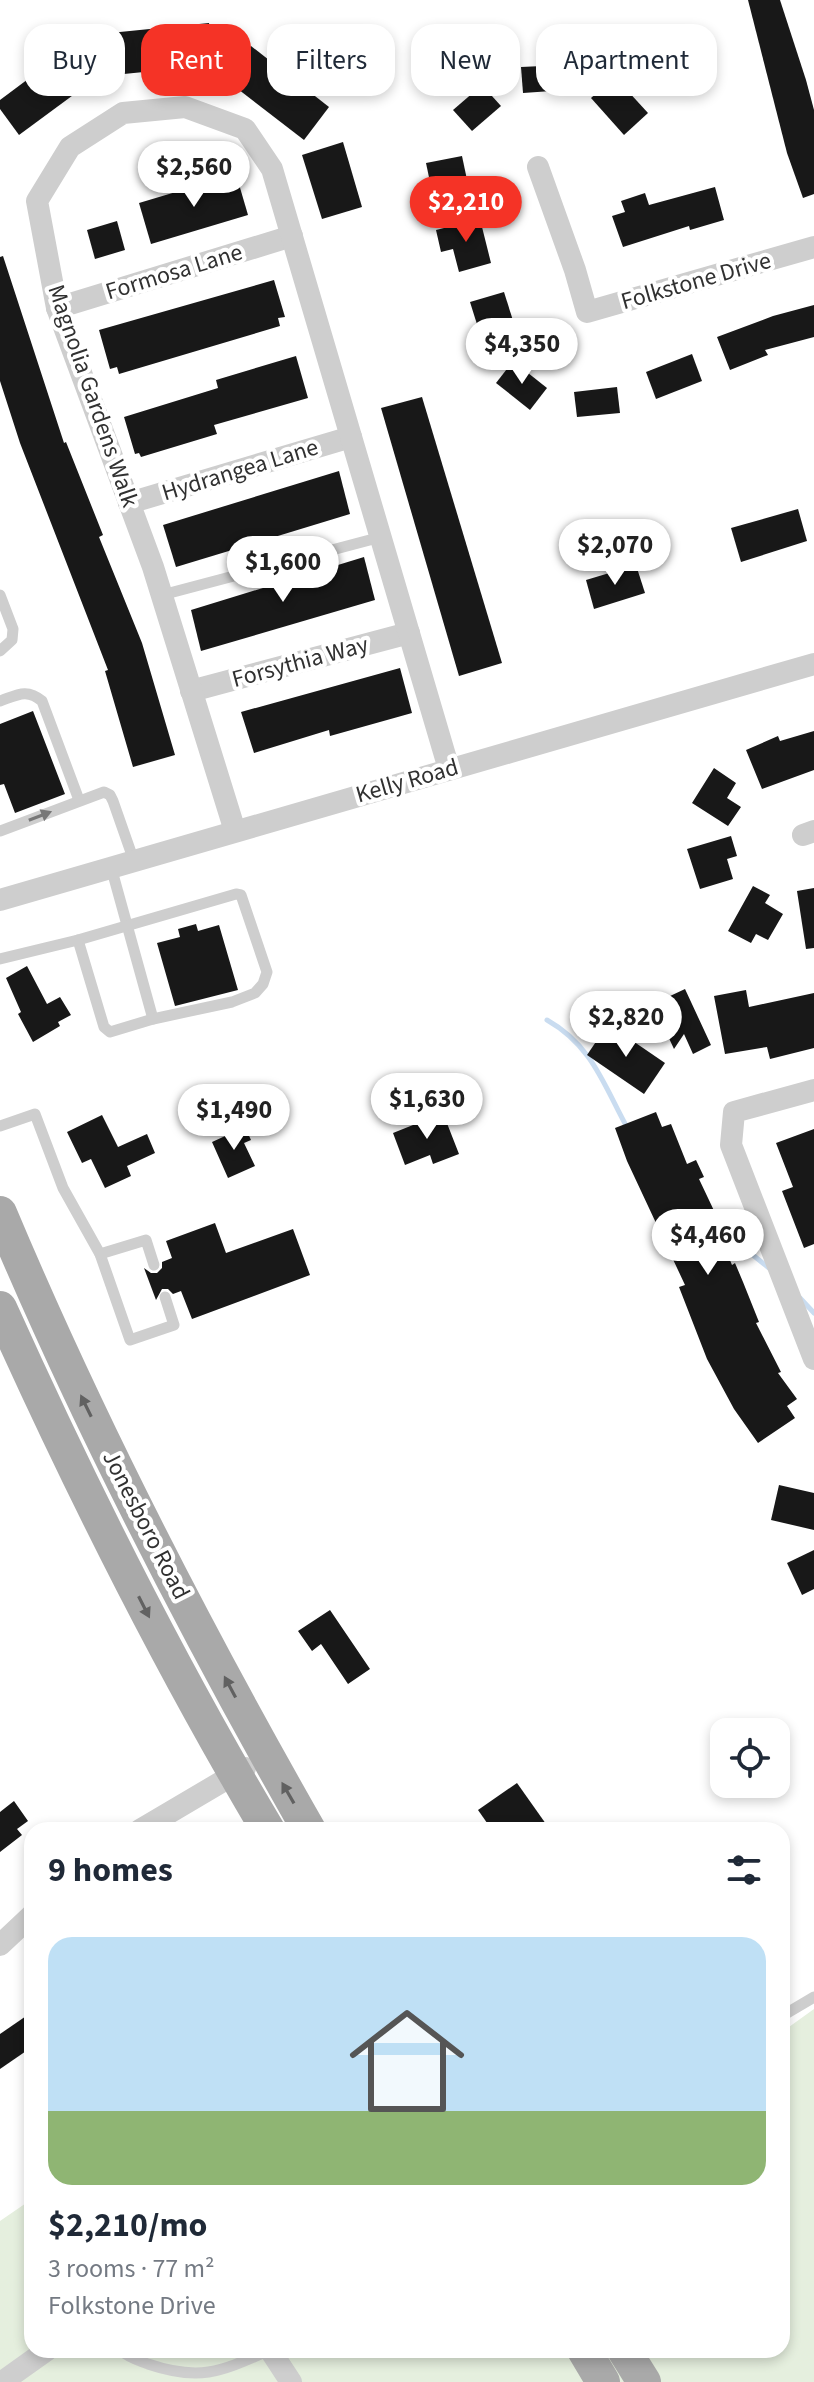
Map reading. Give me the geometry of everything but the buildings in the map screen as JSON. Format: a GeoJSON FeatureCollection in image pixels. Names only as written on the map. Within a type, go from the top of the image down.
{"type":"FeatureCollection","features":[{"type":"Feature","properties":{"kind":"main road","name":"Jonesboro Road"},"geometry":{"type":"LineString","coordinates":[[0,1213],[46,1321],[97,1428],[304,1822]]}},
{"type":"Feature","properties":{"kind":"main road","name":"Jonesboro Road"},"geometry":{"type":"LineString","coordinates":[[0,1308],[116,1551],[263,1822]]}},
{"type":"Feature","properties":{"kind":"main road"},"geometry":{"type":"LineString","coordinates":[[589,2358],[603,2382]]}},
{"type":"Feature","properties":{"kind":"main road"},"geometry":{"type":"LineString","coordinates":[[629,2358],[644,2382]]}},
{"type":"Feature","properties":{"kind":"street","name":"Magnolia Gardens Walk"},"geometry":{"type":"LineString","coordinates":[[235,831],[162,595],[57,308],[37,201],[70,147],[123,113],[185,107],[245,129],[272,169],[449,769]]}},
{"type":"Feature","properties":{"kind":"street","name":"Folkstone Drive"},"geometry":{"type":"LineString","coordinates":[[538,167],[587,312],[814,247]]}},
{"type":"Feature","properties":{"kind":"street","name":"Formosa Lane"},"geometry":{"type":"LineString","coordinates":[[57,308],[292,236]]}},
{"type":"Feature","properties":{"kind":"street","name":"Hydrangea Lane"},"geometry":{"type":"LineString","coordinates":[[129,503],[351,437]]}},
{"type":"Feature","properties":{"kind":"street","name":"Forsythia Way"},"geometry":{"type":"LineString","coordinates":[[191,691],[409,633]]}},
{"type":"Feature","properties":{"kind":"street","name":"Kelly Road"},"geometry":{"type":"LineString","coordinates":[[0,900],[814,664]]}},
{"type":"Feature","properties":{"kind":"street"},"geometry":{"type":"LineString","coordinates":[[814,1090],[734,1112],[731,1145],[814,1359]]}},
{"type":"Feature","properties":{"kind":"street"},"geometry":{"type":"LineString","coordinates":[[154,1822],[267,1756]]}},
{"type":"Feature","properties":{"kind":"street"},"geometry":{"type":"LineString","coordinates":[[0,1945],[24,1922]]}},
{"type":"Feature","properties":{"kind":"street"},"geometry":{"type":"LineString","coordinates":[[2,2382],[36,2358]]}},
{"type":"Feature","properties":{"kind":"street"},"geometry":{"type":"LineString","coordinates":[[275,2358],[291,2382]]}},
{"type":"Feature","properties":{"kind":"lane"},"geometry":{"type":"LineString","coordinates":[[162,595],[381,537]]}},
{"type":"Feature","properties":{"kind":"lane"},"geometry":{"type":"LineString","coordinates":[[0,595],[13,629],[12,640],[0,651]]}},
{"type":"Feature","properties":{"kind":"lane"},"geometry":{"type":"LineString","coordinates":[[0,701],[25,692],[34,694],[42,701],[79,800]]}},
{"type":"Feature","properties":{"kind":"lane"},"geometry":{"type":"LineString","coordinates":[[0,831],[104,792],[110,795],[134,861]]}},
{"type":"Feature","properties":{"kind":"lane"},"geometry":{"type":"LineString","coordinates":[[111,867],[153,1019]]}},
{"type":"Feature","properties":{"kind":"lane"},"geometry":{"type":"LineString","coordinates":[[0,959],[236,894],[241,895],[267,972],[263,984],[255,993],[232,1002],[110,1032],[104,1027],[78,940]]}},
{"type":"Feature","properties":{"kind":"lane"},"geometry":{"type":"LineString","coordinates":[[0,1126],[35,1114],[63,1188],[100,1254],[130,1340],[174,1325],[165,1297]]}},
{"type":"Feature","properties":{"kind":"lane"},"geometry":{"type":"LineString","coordinates":[[100,1254],[146,1240],[154,1265]]}},
{"type":"Feature","properties":{"kind":"lane"},"geometry":{"type":"LineString","coordinates":[[790,2011],[814,1997]]}},
{"type":"Feature","properties":{"kind":"lane"},"geometry":{"type":"LineString","coordinates":[[131,2358],[160,2368],[197,2375],[221,2371],[251,2358]]}},
{"type":"Feature","properties":{"kind":"green space"},"geometry":{"type":"Polygon","coordinates":[[[814,2009],[814,2382],[0,2382],[0,2221],[24,2204],[24,2358],[790,2358],[790,2026],[814,2009]]]}},
{"type":"Feature","properties":{"kind":"waterway"},"geometry":{"type":"LineString","coordinates":[[547,1020],[563,1030],[587,1055],[628,1129]]}},
{"type":"Feature","properties":{"kind":"waterway"},"geometry":{"type":"LineString","coordinates":[[712,1222],[769,1268]]}},
{"type":"Feature","properties":{"kind":"waterway"},"geometry":{"type":"LineString","coordinates":[[800,1298],[814,1313]]}}]}
